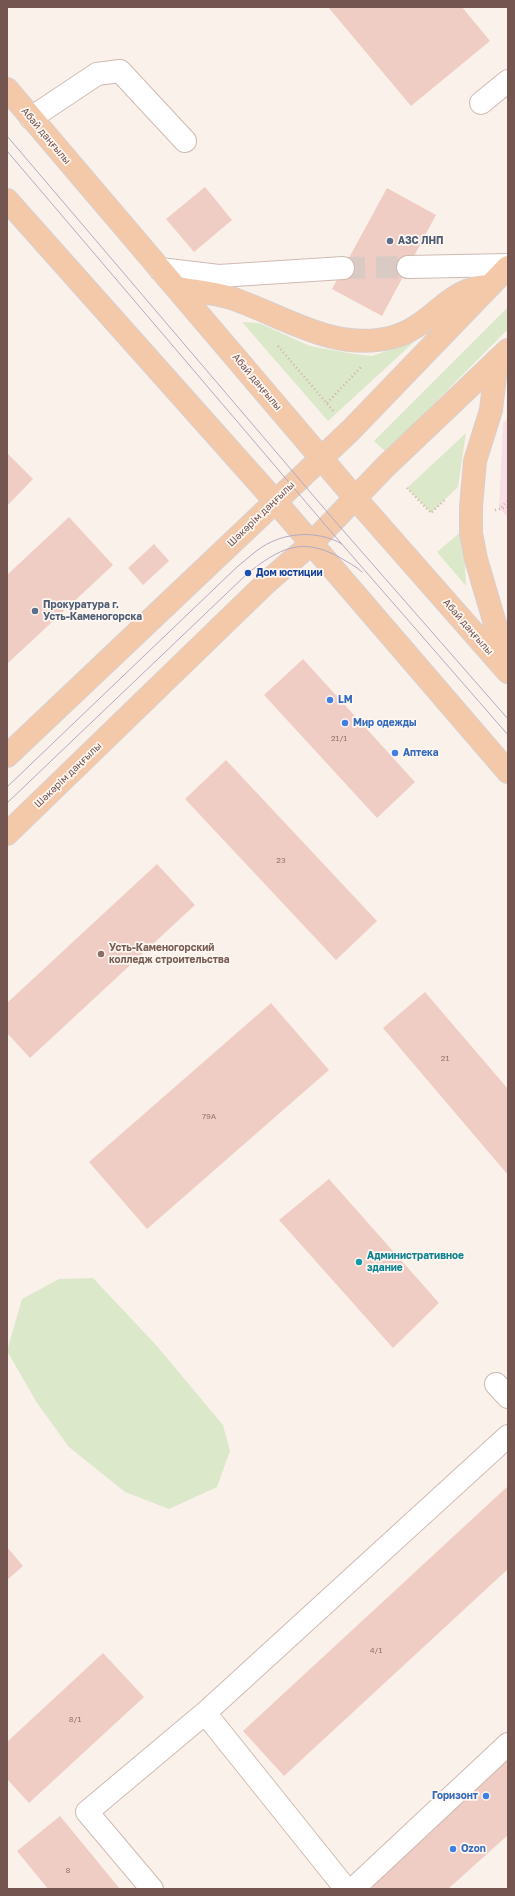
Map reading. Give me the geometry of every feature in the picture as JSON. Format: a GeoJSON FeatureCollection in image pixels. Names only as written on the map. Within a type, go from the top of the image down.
{"type":"FeatureCollection","features":[{"type":"Feature","properties":{"kind":"main road","name":"Абай даңғылы"},"geometry":{"type":"LineString","coordinates":[[7,89],[160,269],[178,288],[355,498],[508,672]]}},
{"type":"Feature","properties":{"kind":"main road"},"geometry":{"type":"LineString","coordinates":[[7,200],[312,543],[508,772]]}},
{"type":"Feature","properties":{"kind":"main road","name":"Шәкәрім даңғылы"},"geometry":{"type":"LineString","coordinates":[[7,756],[320,457],[351,430],[508,266]]}},
{"type":"Feature","properties":{"kind":"main road"},"geometry":{"type":"LineString","coordinates":[[178,288],[230,298],[321,335],[344,340],[368,342],[394,337],[417,327],[460,292],[476,286],[490,286]]}},
{"type":"Feature","properties":{"kind":"main road"},"geometry":{"type":"LineString","coordinates":[[502,355],[491,410],[475,461],[471,507],[471,533],[476,560],[508,668]]}},
{"type":"Feature","properties":{"kind":"main road","name":"Шәкәрім даңғылы"},"geometry":{"type":"LineString","coordinates":[[7,834],[266,583],[312,543],[386,466],[502,355]]}},
{"type":"Feature","properties":{"kind":"lane"},"geometry":{"type":"LineString","coordinates":[[31,118],[97,74],[120,72],[185,141]]}},
{"type":"Feature","properties":{"kind":"lane"},"geometry":{"type":"LineString","coordinates":[[481,104],[508,81]]}},
{"type":"Feature","properties":{"kind":"lane"},"geometry":{"type":"LineString","coordinates":[[408,267],[508,266]]}},
{"type":"Feature","properties":{"kind":"lane"},"geometry":{"type":"LineString","coordinates":[[160,269],[219,276],[343,268]]}},
{"type":"Feature","properties":{"kind":"lane"},"geometry":{"type":"LineString","coordinates":[[152,1889],[87,1812],[205,1714],[508,1436]]}},
{"type":"Feature","properties":{"kind":"lane"},"geometry":{"type":"LineString","coordinates":[[205,1714],[346,1889]]}},
{"type":"Feature","properties":{"kind":"lane"},"geometry":{"type":"LineString","coordinates":[[353,1889],[508,1744]]}},
{"type":"Feature","properties":{"kind":"path"},"geometry":{"type":"LineString","coordinates":[[274,340],[336,414]]}},
{"type":"Feature","properties":{"kind":"path"},"geometry":{"type":"LineString","coordinates":[[327,403],[367,361]]}},
{"type":"Feature","properties":{"kind":"path"},"geometry":{"type":"LineString","coordinates":[[407,488],[431,513],[447,498]]}},
{"type":"Feature","properties":{"kind":"path"},"geometry":{"type":"LineString","coordinates":[[499,508],[508,501]]}},
{"type":"Feature","properties":{"kind":"shaded area"},"geometry":{"type":"Polygon","coordinates":[[[508,418],[508,518],[499,508],[503,423],[508,418]]]}},
{"type":"Feature","properties":{"kind":"green space"},"geometry":{"type":"Polygon","coordinates":[[[508,307],[508,329],[386,452],[374,441],[508,307]]]}},
{"type":"Feature","properties":{"kind":"green space"},"geometry":{"type":"Polygon","coordinates":[[[242,322],[259,323],[310,346],[372,356],[415,341],[328,421],[242,322]]]}},
{"type":"Feature","properties":{"kind":"green space"},"geometry":{"type":"Polygon","coordinates":[[[466,433],[458,487],[431,513],[407,488],[466,433]]]}},
{"type":"Feature","properties":{"kind":"green space"},"geometry":{"type":"Polygon","coordinates":[[[463,530],[466,586],[437,552],[463,530]]]}},
{"type":"Feature","properties":{"kind":"green space"},"geometry":{"type":"Polygon","coordinates":[[[93,1278],[156,1345],[223,1425],[230,1451],[217,1487],[169,1509],[125,1492],[69,1447],[37,1403],[7,1351],[22,1299],[59,1279],[93,1278]]]}},
{"type":"Feature","properties":{"kind":"building"},"geometry":{"type":"Polygon","coordinates":[[[328,7],[462,7],[490,41],[411,106],[328,7]]]}},
{"type":"Feature","properties":{"kind":"building"},"geometry":{"type":"Polygon","coordinates":[[[205,187],[232,220],[194,252],[166,219],[205,187]]]}},
{"type":"Feature","properties":{"kind":"building","name":"АЗС ЛНП"},"geometry":{"type":"Polygon","coordinates":[[[387,188],[436,215],[382,316],[332,289],[387,188]]]}},
{"type":"Feature","properties":{"kind":"building"},"geometry":{"type":"Polygon","coordinates":[[[7,453],[33,479],[7,506],[7,453]]]}},
{"type":"Feature","properties":{"kind":"building","name":"Прокуратура г. Усть-Каменогорска"},"geometry":{"type":"Polygon","coordinates":[[[69,517],[113,565],[7,664],[7,575],[69,517]]]}},
{"type":"Feature","properties":{"kind":"building"},"geometry":{"type":"Polygon","coordinates":[[[154,544],[169,561],[143,585],[128,568],[154,544]]]}},
{"type":"Feature","properties":{"kind":"building"},"geometry":{"type":"Polygon","coordinates":[[[303,659],[415,782],[377,818],[264,695],[303,659]]]}},
{"type":"Feature","properties":{"kind":"building"},"geometry":{"type":"Polygon","coordinates":[[[226,760],[377,921],[336,960],[185,799],[226,760]]]}},
{"type":"Feature","properties":{"kind":"building","name":"Усть-Каменогорский колледж строительства"},"geometry":{"type":"Polygon","coordinates":[[[157,864],[195,905],[30,1058],[7,1033],[7,1003],[157,864]]]}},
{"type":"Feature","properties":{"kind":"building"},"geometry":{"type":"Polygon","coordinates":[[[425,992],[508,1089],[508,1175],[383,1028],[425,992]]]}},
{"type":"Feature","properties":{"kind":"building"},"geometry":{"type":"Polygon","coordinates":[[[271,1003],[329,1070],[147,1229],[89,1162],[271,1003]]]}},
{"type":"Feature","properties":{"kind":"building","name":"Административное здание"},"geometry":{"type":"Polygon","coordinates":[[[329,1179],[439,1303],[393,1348],[279,1220],[329,1179]]]}},
{"type":"Feature","properties":{"kind":"building"},"geometry":{"type":"Polygon","coordinates":[[[508,1486],[508,1569],[284,1776],[243,1731],[508,1486]]]}},
{"type":"Feature","properties":{"kind":"building"},"geometry":{"type":"Polygon","coordinates":[[[7,1547],[23,1566],[7,1580],[7,1547]]]}},
{"type":"Feature","properties":{"kind":"building"},"geometry":{"type":"Polygon","coordinates":[[[103,1653],[144,1697],[29,1803],[7,1779],[7,1742],[103,1653]]]}},
{"type":"Feature","properties":{"kind":"building","name":"Горизонт"},"geometry":{"type":"Polygon","coordinates":[[[508,1756],[508,1835],[448,1889],[374,1889],[368,1882],[508,1756]]]}},
{"type":"Feature","properties":{"kind":"building"},"geometry":{"type":"Polygon","coordinates":[[[60,1816],[120,1889],[48,1889],[17,1851],[60,1816]]]}},
{"type":"Feature","properties":{"kind":"tunnel"},"geometry":{"type":"LineString","coordinates":[[343,268],[408,267]]}},
{"type":"Feature","properties":{"kind":"tram line"},"geometry":{"type":"LineString","coordinates":[[7,136],[334,520],[508,719]]}},
{"type":"Feature","properties":{"kind":"tram line"},"geometry":{"type":"LineString","coordinates":[[7,151],[327,527],[508,735]]}},
{"type":"Feature","properties":{"kind":"tram line"},"geometry":{"type":"LineString","coordinates":[[7,787],[238,566],[259,549],[281,538],[302,535],[323,536],[342,544]]}},
{"type":"Feature","properties":{"kind":"tram line"},"geometry":{"type":"LineString","coordinates":[[7,803],[248,573],[270,557],[291,548],[313,547],[339,557],[362,572]]}},
{"type":"Feature","properties":{"kind":"place","name":"АЗС ЛНП"},"geometry":{"type":"Point","coordinates":[390,241]}},
{"type":"Feature","properties":{"kind":"place","name":"Дом юстиции"},"geometry":{"type":"Point","coordinates":[248,573]}},
{"type":"Feature","properties":{"kind":"place","name":"Прокуратура г. Усть-Каменогорска"},"geometry":{"type":"Point","coordinates":[35,611]}},
{"type":"Feature","properties":{"kind":"place","name":"LM"},"geometry":{"type":"Point","coordinates":[330,700]}},
{"type":"Feature","properties":{"kind":"place","name":"Мир одежды"},"geometry":{"type":"Point","coordinates":[345,723]}},
{"type":"Feature","properties":{"kind":"place","name":"Аптека"},"geometry":{"type":"Point","coordinates":[395,753]}},
{"type":"Feature","properties":{"kind":"place","name":"Усть-Каменогорский колледж строительства"},"geometry":{"type":"Point","coordinates":[101,954]}},
{"type":"Feature","properties":{"kind":"place","name":"Административное здание"},"geometry":{"type":"Point","coordinates":[359,1262]}},
{"type":"Feature","properties":{"kind":"place","name":"Горизонт"},"geometry":{"type":"Point","coordinates":[486,1796]}},
{"type":"Feature","properties":{"kind":"place","name":"Ozon"},"geometry":{"type":"Point","coordinates":[453,1849]}}]}
